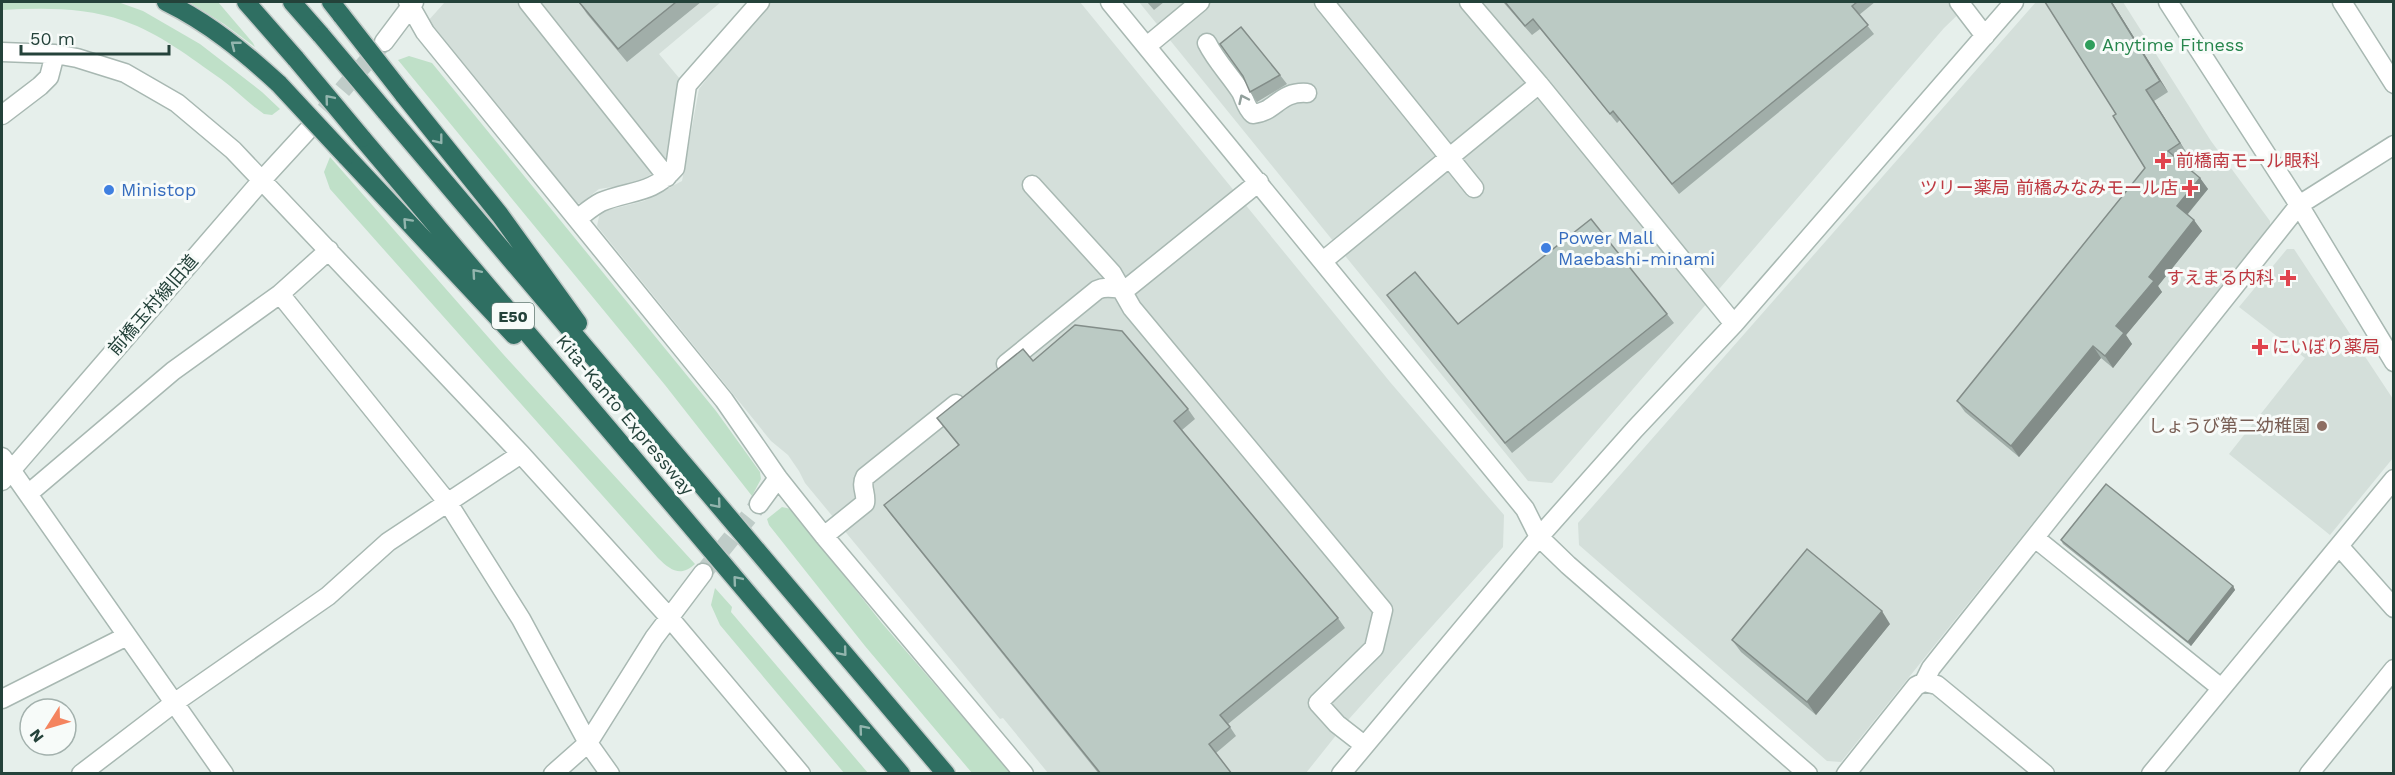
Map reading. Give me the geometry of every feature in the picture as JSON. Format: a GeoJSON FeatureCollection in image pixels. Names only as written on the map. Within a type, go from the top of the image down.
{"type":"FeatureCollection","features":[{"type":"Feature","properties":{"kind":"highway"},"geometry":{"type":"LineString","coordinates":[[166,2],[208,25],[239,48],[279,84],[664,493]]}},
{"type":"Feature","properties":{"kind":"highway","name":"Kita-Kanto Expressway"},"geometry":{"type":"LineString","coordinates":[[246,2],[901,774]]}},
{"type":"Feature","properties":{"kind":"highway","name":"Kita-Kanto Expressway"},"geometry":{"type":"LineString","coordinates":[[292,2],[946,774]]}},
{"type":"Feature","properties":{"kind":"highway"},"geometry":{"type":"LineString","coordinates":[[337,9],[500,215],[666,443]]}},
{"type":"Feature","properties":{"kind":"street"},"geometry":{"type":"LineString","coordinates":[[528,2],[667,177]]}},
{"type":"Feature","properties":{"kind":"street"},"geometry":{"type":"LineString","coordinates":[[577,219],[600,203],[644,191],[667,177],[675,168],[687,85],[760,2]]}},
{"type":"Feature","properties":{"kind":"street"},"geometry":{"type":"LineString","coordinates":[[1110,2],[1525,508],[1539,537],[1568,566],[1808,774]]}},
{"type":"Feature","properties":{"kind":"street"},"geometry":{"type":"LineString","coordinates":[[1147,46],[1200,2]]}},
{"type":"Feature","properties":{"kind":"street"},"geometry":{"type":"LineString","coordinates":[[1324,2],[1474,188]]}},
{"type":"Feature","properties":{"kind":"street"},"geometry":{"type":"LineString","coordinates":[[1468,2],[1539,84],[1734,324]]}},
{"type":"Feature","properties":{"kind":"street"},"geometry":{"type":"LineString","coordinates":[[1959,2],[1985,36]]}},
{"type":"Feature","properties":{"kind":"street"},"geometry":{"type":"LineString","coordinates":[[1341,774],[1539,537],[1635,429],[1734,324],[2014,2]]}},
{"type":"Feature","properties":{"kind":"street"},"geometry":{"type":"LineString","coordinates":[[2168,2],[2299,205],[2394,362]]}},
{"type":"Feature","properties":{"kind":"street"},"geometry":{"type":"LineString","coordinates":[[2342,2],[2394,84]]}},
{"type":"Feature","properties":{"kind":"street"},"geometry":{"type":"LineString","coordinates":[[384,42],[410,3],[425,32],[724,400],[778,478],[824,536],[1024,774]]}},
{"type":"Feature","properties":{"kind":"street"},"geometry":{"type":"LineString","coordinates":[[1207,43],[1217,62],[1242,93],[1247,107],[1253,114],[1262,112],[1287,95],[1295,92],[1307,93]]}},
{"type":"Feature","properties":{"kind":"street"},"geometry":{"type":"LineString","coordinates":[[2,52],[55,54],[77,58],[125,73],[177,103],[233,150],[521,454],[668,616],[801,774]]}},
{"type":"Feature","properties":{"kind":"street"},"geometry":{"type":"LineString","coordinates":[[2,115],[49,77],[55,54]]}},
{"type":"Feature","properties":{"kind":"street"},"geometry":{"type":"LineString","coordinates":[[1323,261],[1539,84]]}},
{"type":"Feature","properties":{"kind":"street","name":"前橋玉村線旧道"},"geometry":{"type":"LineString","coordinates":[[5,469],[307,131]]}},
{"type":"Feature","properties":{"kind":"street"},"geometry":{"type":"LineString","coordinates":[[1846,774],[1916,686],[1924,682],[1931,668],[2299,205],[2394,145]]}},
{"type":"Feature","properties":{"kind":"street"},"geometry":{"type":"LineString","coordinates":[[995,372],[1097,290],[1107,287],[1121,289],[1130,286],[1259,182]]}},
{"type":"Feature","properties":{"kind":"street"},"geometry":{"type":"LineString","coordinates":[[1032,185],[1112,273],[1132,308],[1383,610],[1374,648],[1318,703],[1337,724],[1364,745]]}},
{"type":"Feature","properties":{"kind":"street"},"geometry":{"type":"LineString","coordinates":[[28,494],[173,371],[279,294],[329,250]]}},
{"type":"Feature","properties":{"kind":"street"},"geometry":{"type":"LineString","coordinates":[[279,294],[448,503],[521,619],[588,743],[610,774]]}},
{"type":"Feature","properties":{"kind":"street"},"geometry":{"type":"LineString","coordinates":[[824,536],[865,503],[866,496],[863,487],[865,477],[970,393]]}},
{"type":"Feature","properties":{"kind":"street"},"geometry":{"type":"LineString","coordinates":[[81,774],[174,703],[328,596],[388,542],[521,454]]}},
{"type":"Feature","properties":{"kind":"street"},"geometry":{"type":"LineString","coordinates":[[5,469],[28,494],[224,774]]}},
{"type":"Feature","properties":{"kind":"street"},"geometry":{"type":"LineString","coordinates":[[759,504],[778,478]]}},
{"type":"Feature","properties":{"kind":"street"},"geometry":{"type":"LineString","coordinates":[[2151,774],[2394,479]]}},
{"type":"Feature","properties":{"kind":"street"},"geometry":{"type":"LineString","coordinates":[[2035,538],[2222,688]]}},
{"type":"Feature","properties":{"kind":"street"},"geometry":{"type":"LineString","coordinates":[[2340,546],[2394,608]]}},
{"type":"Feature","properties":{"kind":"street"},"geometry":{"type":"LineString","coordinates":[[553,774],[588,743],[668,616],[704,573]]}},
{"type":"Feature","properties":{"kind":"street"},"geometry":{"type":"LineString","coordinates":[[2,699],[127,636]]}},
{"type":"Feature","properties":{"kind":"street"},"geometry":{"type":"LineString","coordinates":[[2309,774],[2394,669]]}},
{"type":"Feature","properties":{"kind":"street"},"geometry":{"type":"LineString","coordinates":[[1924,682],[1937,685],[2045,774]]}},
{"type":"Feature","properties":{"kind":"shaded area"},"geometry":{"type":"Polygon","coordinates":[[[445,2],[522,2],[657,170],[638,183],[599,189],[581,203],[576,204],[428,21],[445,2]]]}},
{"type":"Feature","properties":{"kind":"shaded area"},"geometry":{"type":"Polygon","coordinates":[[[534,2],[721,2],[659,54],[680,79],[666,164],[534,2]]]}},
{"type":"Feature","properties":{"kind":"shaded area"},"geometry":{"type":"Polygon","coordinates":[[[766,2],[1080,2],[1390,382],[1504,515],[1503,547],[1349,719],[1306,773],[1048,773],[1003,718],[1000,719],[805,483],[788,455],[771,441],[597,226],[600,212],[644,201],[682,181],[699,89],[766,2]]]}},
{"type":"Feature","properties":{"kind":"shaded area","name":"Power Mall Maebashi-minami"},"geometry":{"type":"Polygon","coordinates":[[[1139,2],[1971,2],[1944,28],[1552,483],[1528,481],[1139,2]]]}},
{"type":"Feature","properties":{"kind":"shaded area"},"geometry":{"type":"Polygon","coordinates":[[[2036,2],[2123,2],[2211,141],[2270,221],[2270,227],[1841,762],[1827,761],[1579,545],[1578,523],[2036,2]]]}},
{"type":"Feature","properties":{"kind":"shaded area","name":"しょうび第二幼稚園"},"geometry":{"type":"Polygon","coordinates":[[[2287,249],[2294,249],[2393,399],[2393,458],[2330,535],[2229,454],[2305,358],[2239,307],[2287,249]]]}},
{"type":"Feature","properties":{"kind":"green space"},"geometry":{"type":"Polygon","coordinates":[[[2,2],[118,2],[143,11],[200,44],[262,92],[280,109],[272,115],[264,114],[221,79],[174,47],[137,26],[109,16],[79,11],[2,10],[2,2]]]}},
{"type":"Feature","properties":{"kind":"green space"},"geometry":{"type":"Polygon","coordinates":[[[189,2],[218,2],[255,47],[224,24],[189,2]]]}},
{"type":"Feature","properties":{"kind":"green space"},"geometry":{"type":"Polygon","coordinates":[[[409,56],[432,63],[716,411],[760,472],[761,479],[752,496],[665,385],[398,60],[409,56]]]}},
{"type":"Feature","properties":{"kind":"green space"},"geometry":{"type":"Polygon","coordinates":[[[330,157],[503,354],[695,564],[685,570],[676,571],[658,558],[330,189],[324,172],[330,157]]]}},
{"type":"Feature","properties":{"kind":"green space"},"geometry":{"type":"Polygon","coordinates":[[[782,507],[791,509],[881,622],[1011,773],[972,773],[865,646],[769,525],[767,519],[782,507]]]}},
{"type":"Feature","properties":{"kind":"green space"},"geometry":{"type":"Polygon","coordinates":[[[715,588],[732,607],[731,612],[868,773],[844,773],[720,625],[711,605],[715,588]]]}},
{"type":"Feature","properties":{"kind":"building"},"geometry":{"type":"Polygon","coordinates":[[[579,2],[676,2],[618,49],[579,2]]]}},
{"type":"Feature","properties":{"kind":"building"},"geometry":{"type":"Polygon","coordinates":[[[1505,2],[1857,2],[1852,6],[1868,25],[1672,184],[1613,111],[1610,114],[1533,19],[1525,26],[1505,2]]]}},
{"type":"Feature","properties":{"kind":"building"},"geometry":{"type":"Polygon","coordinates":[[[2045,2],[2111,2],[2160,81],[2146,90],[2180,143],[2168,151],[2200,178],[2177,206],[2194,220],[2149,277],[2154,281],[2116,326],[2124,333],[2105,356],[2093,346],[2011,446],[1957,401],[2145,168],[2113,116],[2116,114],[2045,2]]]}},
{"type":"Feature","properties":{"kind":"building"},"geometry":{"type":"Polygon","coordinates":[[[1241,27],[1280,75],[1250,92],[1243,76],[1220,44],[1241,27]]]}},
{"type":"Feature","properties":{"kind":"building"},"geometry":{"type":"Polygon","coordinates":[[[1591,219],[1667,314],[1505,443],[1387,295],[1415,272],[1458,324],[1591,219]]]}},
{"type":"Feature","properties":{"kind":"building"},"geometry":{"type":"Polygon","coordinates":[[[1075,325],[1122,331],[1188,409],[1174,421],[1338,618],[1220,715],[1230,727],[1209,744],[1232,774],[1101,774],[884,505],[959,445],[937,418],[1023,349],[1033,361],[1075,325]]]}},
{"type":"Feature","properties":{"kind":"building"},"geometry":{"type":"Polygon","coordinates":[[[2106,484],[2233,586],[2188,642],[2061,540],[2106,484]]]}},
{"type":"Feature","properties":{"kind":"building"},"geometry":{"type":"Polygon","coordinates":[[[1807,549],[1882,611],[1807,702],[1732,640],[1807,549]]]}},
{"type":"Feature","properties":{"kind":"tunnel"},"geometry":{"type":"LineString","coordinates":[[307,131],[382,44]]}},
{"type":"Feature","properties":{"kind":"tunnel"},"geometry":{"type":"LineString","coordinates":[[703,573],[759,504]]}},
{"type":"Feature","properties":{"kind":"place","name":"Anytime Fitness"},"geometry":{"type":"Point","coordinates":[2090,45]}},
{"type":"Feature","properties":{"kind":"place","name":"前橋南モール眼科"},"geometry":{"type":"Point","coordinates":[2163,161]}},
{"type":"Feature","properties":{"kind":"place","name":"ツリー薬局 前橋みなみモール店"},"geometry":{"type":"Point","coordinates":[2190,188]}},
{"type":"Feature","properties":{"kind":"place","name":"Ministop"},"geometry":{"type":"Point","coordinates":[109,190]}},
{"type":"Feature","properties":{"kind":"place","name":"Power Mall Maebashi-minami"},"geometry":{"type":"Point","coordinates":[1546,248]}},
{"type":"Feature","properties":{"kind":"place","name":"すえまる内科"},"geometry":{"type":"Point","coordinates":[2288,278]}},
{"type":"Feature","properties":{"kind":"place","name":"にいぼり薬局"},"geometry":{"type":"Point","coordinates":[2260,347]}},
{"type":"Feature","properties":{"kind":"place","name":"しょうび第二幼稚園"},"geometry":{"type":"Point","coordinates":[2322,426]}}]}
